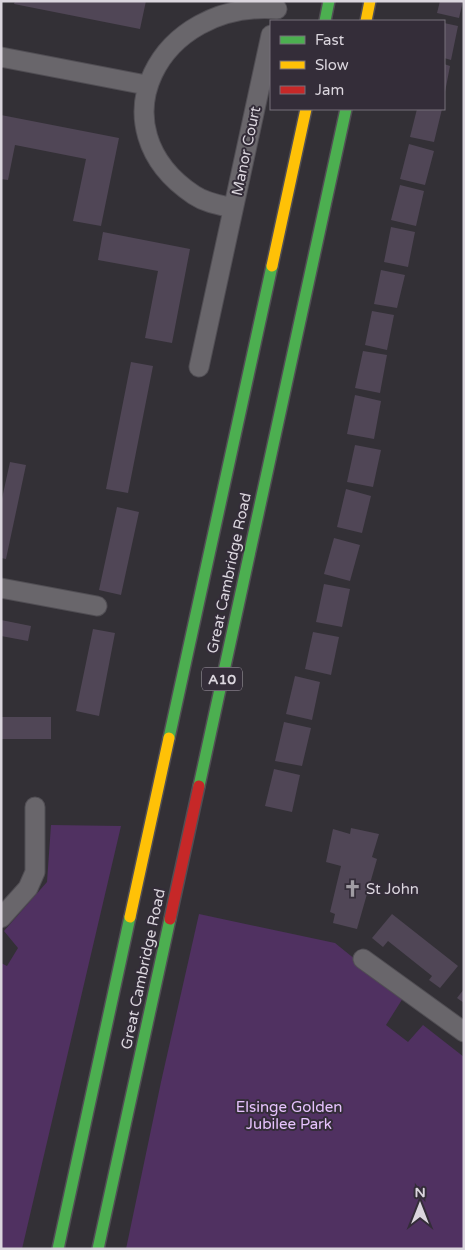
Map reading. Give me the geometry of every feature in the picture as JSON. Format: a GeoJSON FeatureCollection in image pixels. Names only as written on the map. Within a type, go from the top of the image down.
{"type":"FeatureCollection","features":[{"type":"Feature","properties":{"kind":"highway"},"geometry":{"type":"LineString","coordinates":[[325,20],[329,1]]}},
{"type":"Feature","properties":{"kind":"highway"},"geometry":{"type":"LineString","coordinates":[[366,20],[370,1]]}},
{"type":"Feature","properties":{"kind":"highway","name":"Great Cambridge Road"},"geometry":{"type":"LineString","coordinates":[[58,1249],[306,110]]}},
{"type":"Feature","properties":{"kind":"highway","name":"Great Cambridge Road"},"geometry":{"type":"LineString","coordinates":[[98,1249],[346,110]]}},
{"type":"Feature","properties":{"kind":"street","name":"Manor Court"},"geometry":{"type":"LineString","coordinates":[[233,208],[214,204],[194,195],[168,173],[151,144],[145,126],[146,85],[159,52],[176,31],[202,14],[234,5],[260,5],[277,10]]}},
{"type":"Feature","properties":{"kind":"street","name":"Manor Court"},"geometry":{"type":"LineString","coordinates":[[199,368],[270,40]]}},
{"type":"Feature","properties":{"kind":"street"},"geometry":{"type":"LineString","coordinates":[[1,57],[146,85]]}},
{"type":"Feature","properties":{"kind":"street"},"geometry":{"type":"LineString","coordinates":[[1,588],[97,606]]}},
{"type":"Feature","properties":{"kind":"street"},"geometry":{"type":"LineString","coordinates":[[1,918],[28,888],[35,872],[35,807]]}},
{"type":"Feature","properties":{"kind":"street"},"geometry":{"type":"LineString","coordinates":[[363,959],[464,1032]]}},
{"type":"Feature","properties":{"kind":"green space"},"geometry":{"type":"Polygon","coordinates":[[[51,825],[121,826],[22,1249],[1,1249],[1,963],[7,966],[18,948],[4,931],[47,882],[51,825]]]}},
{"type":"Feature","properties":{"kind":"green space","name":"Elsinge Golden Jubilee Park"},"geometry":{"type":"Polygon","coordinates":[[[199,914],[335,943],[403,998],[386,1025],[408,1042],[423,1025],[464,1057],[464,1249],[126,1249],[199,914]]]}},
{"type":"Feature","properties":{"kind":"building"},"geometry":{"type":"Polygon","coordinates":[[[15,1],[146,1],[140,29],[14,4],[15,1]]]}},
{"type":"Feature","properties":{"kind":"building"},"geometry":{"type":"Polygon","coordinates":[[[440,1],[463,1],[459,18],[437,13],[440,1]]]}},
{"type":"Feature","properties":{"kind":"building"},"geometry":{"type":"Polygon","coordinates":[[[445,23],[458,26],[451,60],[445,58],[445,23]]]}},
{"type":"Feature","properties":{"kind":"building"},"geometry":{"type":"Polygon","coordinates":[[[445,64],[450,66],[445,92],[445,64]]]}},
{"type":"Feature","properties":{"kind":"building"},"geometry":{"type":"Polygon","coordinates":[[[417,110],[442,110],[434,142],[410,137],[417,110]]]}},
{"type":"Feature","properties":{"kind":"building"},"geometry":{"type":"Polygon","coordinates":[[[1,115],[119,138],[101,226],[73,221],[86,159],[15,145],[8,180],[1,179],[1,115]]]}},
{"type":"Feature","properties":{"kind":"building"},"geometry":{"type":"Polygon","coordinates":[[[409,144],[434,151],[425,185],[400,179],[409,144]]]}},
{"type":"Feature","properties":{"kind":"building"},"geometry":{"type":"Polygon","coordinates":[[[400,185],[424,191],[416,226],[391,220],[400,185]]]}},
{"type":"Feature","properties":{"kind":"building"},"geometry":{"type":"Polygon","coordinates":[[[391,227],[415,232],[408,267],[384,262],[391,227]]]}},
{"type":"Feature","properties":{"kind":"building"},"geometry":{"type":"Polygon","coordinates":[[[103,232],[190,249],[172,343],[145,338],[158,271],[98,260],[103,232]]]}},
{"type":"Feature","properties":{"kind":"building"},"geometry":{"type":"Polygon","coordinates":[[[381,270],[405,275],[397,308],[374,304],[381,270]]]}},
{"type":"Feature","properties":{"kind":"building"},"geometry":{"type":"Polygon","coordinates":[[[372,311],[394,315],[387,350],[365,345],[372,311]]]}},
{"type":"Feature","properties":{"kind":"building"},"geometry":{"type":"Polygon","coordinates":[[[363,351],[387,355],[380,393],[355,388],[363,351]]]}},
{"type":"Feature","properties":{"kind":"building"},"geometry":{"type":"Polygon","coordinates":[[[131,362],[153,366],[128,493],[106,489],[131,362]]]}},
{"type":"Feature","properties":{"kind":"building"},"geometry":{"type":"Polygon","coordinates":[[[355,395],[381,401],[374,439],[347,434],[355,395]]]}},
{"type":"Feature","properties":{"kind":"building"},"geometry":{"type":"Polygon","coordinates":[[[355,445],[381,450],[373,487],[347,482],[355,445]]]}},
{"type":"Feature","properties":{"kind":"building"},"geometry":{"type":"Polygon","coordinates":[[[10,462],[26,465],[6,559],[1,558],[1,503],[10,462]]]}},
{"type":"Feature","properties":{"kind":"building"},"geometry":{"type":"Polygon","coordinates":[[[346,489],[371,496],[362,533],[337,527],[346,489]]]}},
{"type":"Feature","properties":{"kind":"building"},"geometry":{"type":"Polygon","coordinates":[[[117,507],[139,512],[121,595],[99,590],[117,507]]]}},
{"type":"Feature","properties":{"kind":"building"},"geometry":{"type":"Polygon","coordinates":[[[334,538],[360,545],[350,581],[324,574],[334,538]]]}},
{"type":"Feature","properties":{"kind":"building"},"geometry":{"type":"Polygon","coordinates":[[[324,584],[350,589],[342,627],[316,622],[324,584]]]}},
{"type":"Feature","properties":{"kind":"building"},"geometry":{"type":"Polygon","coordinates":[[[1,620],[31,626],[28,641],[1,636],[1,620]]]}},
{"type":"Feature","properties":{"kind":"building"},"geometry":{"type":"Polygon","coordinates":[[[93,629],[115,633],[99,716],[76,711],[93,629]]]}},
{"type":"Feature","properties":{"kind":"building"},"geometry":{"type":"Polygon","coordinates":[[[313,632],[339,637],[331,675],[305,669],[313,632]]]}},
{"type":"Feature","properties":{"kind":"building"},"geometry":{"type":"Polygon","coordinates":[[[295,676],[320,682],[312,720],[286,714],[295,676]]]}},
{"type":"Feature","properties":{"kind":"building"},"geometry":{"type":"Polygon","coordinates":[[[1,717],[51,717],[51,739],[1,739],[1,717]]]}},
{"type":"Feature","properties":{"kind":"building"},"geometry":{"type":"Polygon","coordinates":[[[284,722],[311,728],[302,766],[275,761],[284,722]]]}},
{"type":"Feature","properties":{"kind":"building"},"geometry":{"type":"Polygon","coordinates":[[[274,769],[300,775],[292,812],[265,806],[274,769]]]}},
{"type":"Feature","properties":{"kind":"building","name":"St John"},"geometry":{"type":"Polygon","coordinates":[[[351,828],[379,834],[372,857],[377,859],[357,929],[333,923],[335,914],[330,912],[341,866],[326,862],[333,829],[350,834],[351,828]]]}},
{"type":"Feature","properties":{"kind":"building"},"geometry":{"type":"Polygon","coordinates":[[[392,914],[458,966],[440,988],[429,980],[432,976],[388,941],[383,947],[372,938],[392,914]]]}},
{"type":"Feature","properties":{"kind":"building"},"geometry":{"type":"Polygon","coordinates":[[[464,989],[464,1003],[457,998],[464,989]]]}},
{"type":"Feature","properties":{"kind":"traffic: fast"},"geometry":{"type":"LineString","coordinates":[[325,20],[329,1]]}},
{"type":"Feature","properties":{"kind":"traffic: fast"},"geometry":{"type":"LineString","coordinates":[[199,786],[346,110]]}},
{"type":"Feature","properties":{"kind":"traffic: fast"},"geometry":{"type":"LineString","coordinates":[[169,738],[272,266]]}},
{"type":"Feature","properties":{"kind":"traffic: fast"},"geometry":{"type":"LineString","coordinates":[[58,1249],[130,917]]}},
{"type":"Feature","properties":{"kind":"traffic: fast"},"geometry":{"type":"LineString","coordinates":[[98,1249],[170,919]]}},
{"type":"Feature","properties":{"kind":"traffic: slow"},"geometry":{"type":"LineString","coordinates":[[366,20],[370,1]]}},
{"type":"Feature","properties":{"kind":"traffic: slow"},"geometry":{"type":"LineString","coordinates":[[272,266],[306,110]]}},
{"type":"Feature","properties":{"kind":"traffic: slow"},"geometry":{"type":"LineString","coordinates":[[130,917],[169,738]]}},
{"type":"Feature","properties":{"kind":"traffic: jam"},"geometry":{"type":"LineString","coordinates":[[170,919],[199,786]]}},
{"type":"Feature","properties":{"kind":"place","name":"St John"},"geometry":{"type":"Point","coordinates":[352,889]}}]}
